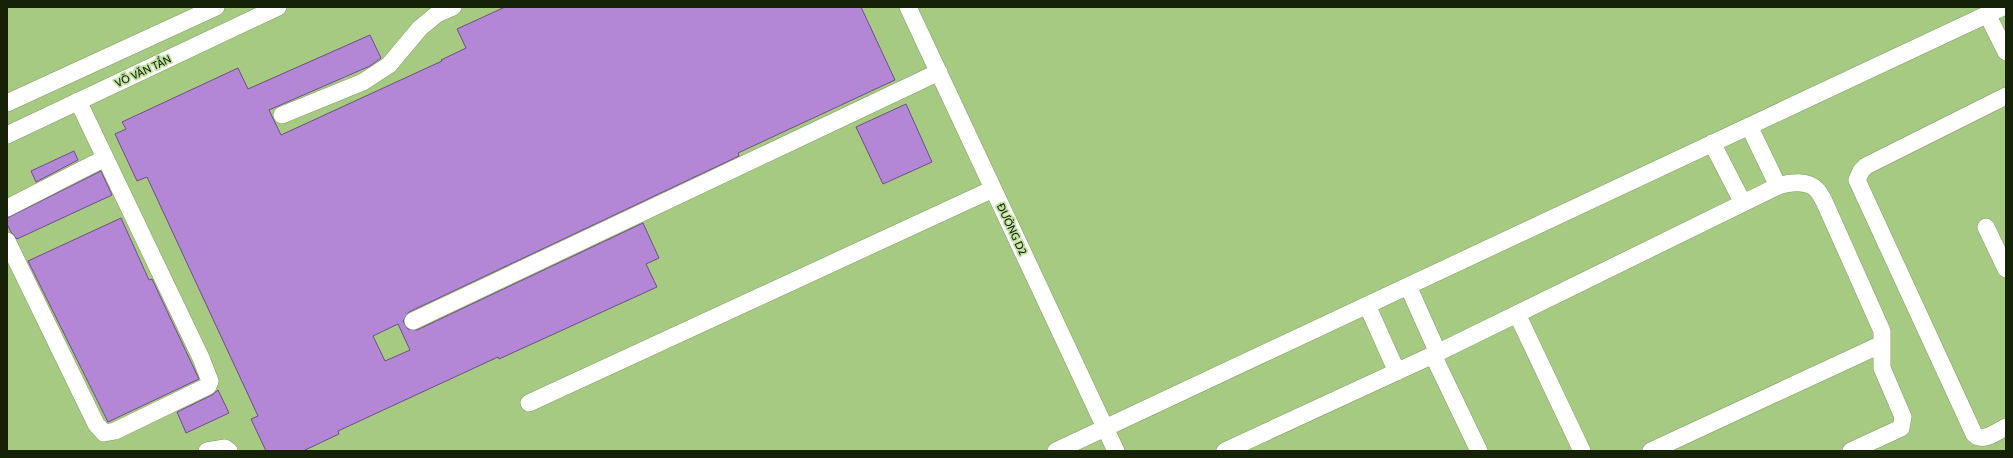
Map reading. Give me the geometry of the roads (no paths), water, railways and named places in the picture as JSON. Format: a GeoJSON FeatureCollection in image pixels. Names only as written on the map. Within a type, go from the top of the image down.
{"type":"FeatureCollection","features":[{"type":"Feature","properties":{"kind":"street"},"geometry":{"type":"LineString","coordinates":[[7,103],[216,7]]}},
{"type":"Feature","properties":{"kind":"street","name":"VÕ VĂN TẦN"},"geometry":{"type":"LineString","coordinates":[[7,135],[278,7]]}},
{"type":"Feature","properties":{"kind":"street"},"geometry":{"type":"LineString","coordinates":[[282,116],[363,82],[389,65],[420,28],[437,14],[453,7]]}},
{"type":"Feature","properties":{"kind":"street","name":"ĐƯỜNG D2"},"geometry":{"type":"LineString","coordinates":[[908,7],[1116,451]]}},
{"type":"Feature","properties":{"kind":"street"},"geometry":{"type":"LineString","coordinates":[[1056,451],[2003,7]]}},
{"type":"Feature","properties":{"kind":"street"},"geometry":{"type":"LineString","coordinates":[[1987,14],[2006,52]]}},
{"type":"Feature","properties":{"kind":"street"},"geometry":{"type":"LineString","coordinates":[[413,321],[939,72]]}},
{"type":"Feature","properties":{"kind":"street"},"geometry":{"type":"LineString","coordinates":[[2006,96],[1866,166],[1860,171],[1857,180],[1974,434],[1978,438],[1983,438],[2006,428]]}},
{"type":"Feature","properties":{"kind":"street"},"geometry":{"type":"LineString","coordinates":[[7,241],[96,424],[104,432],[115,431],[208,386],[210,381],[201,358],[78,101]]}},
{"type":"Feature","properties":{"kind":"street"},"geometry":{"type":"LineString","coordinates":[[1748,126],[1778,186]]}},
{"type":"Feature","properties":{"kind":"street"},"geometry":{"type":"LineString","coordinates":[[1712,143],[1743,203]]}},
{"type":"Feature","properties":{"kind":"street"},"geometry":{"type":"LineString","coordinates":[[7,208],[105,158]]}},
{"type":"Feature","properties":{"kind":"street"},"geometry":{"type":"LineString","coordinates":[[1225,451],[1436,354],[1788,182],[1807,185],[1817,189],[1824,201],[1882,331],[1882,368],[1903,417],[1903,424],[1901,428],[1851,451]]}},
{"type":"Feature","properties":{"kind":"street"},"geometry":{"type":"LineString","coordinates":[[529,403],[993,189]]}},
{"type":"Feature","properties":{"kind":"street"},"geometry":{"type":"LineString","coordinates":[[1986,227],[2006,269]]}},
{"type":"Feature","properties":{"kind":"street"},"geometry":{"type":"LineString","coordinates":[[1408,286],[1479,451]]}},
{"type":"Feature","properties":{"kind":"street"},"geometry":{"type":"LineString","coordinates":[[1367,305],[1397,372]]}},
{"type":"Feature","properties":{"kind":"street"},"geometry":{"type":"LineString","coordinates":[[1517,314],[1582,451]]}},
{"type":"Feature","properties":{"kind":"street"},"geometry":{"type":"LineString","coordinates":[[1651,451],[1882,344]]}},
{"type":"Feature","properties":{"kind":"street"},"geometry":{"type":"LineString","coordinates":[[207,451],[225,448],[229,451]]}}]}
